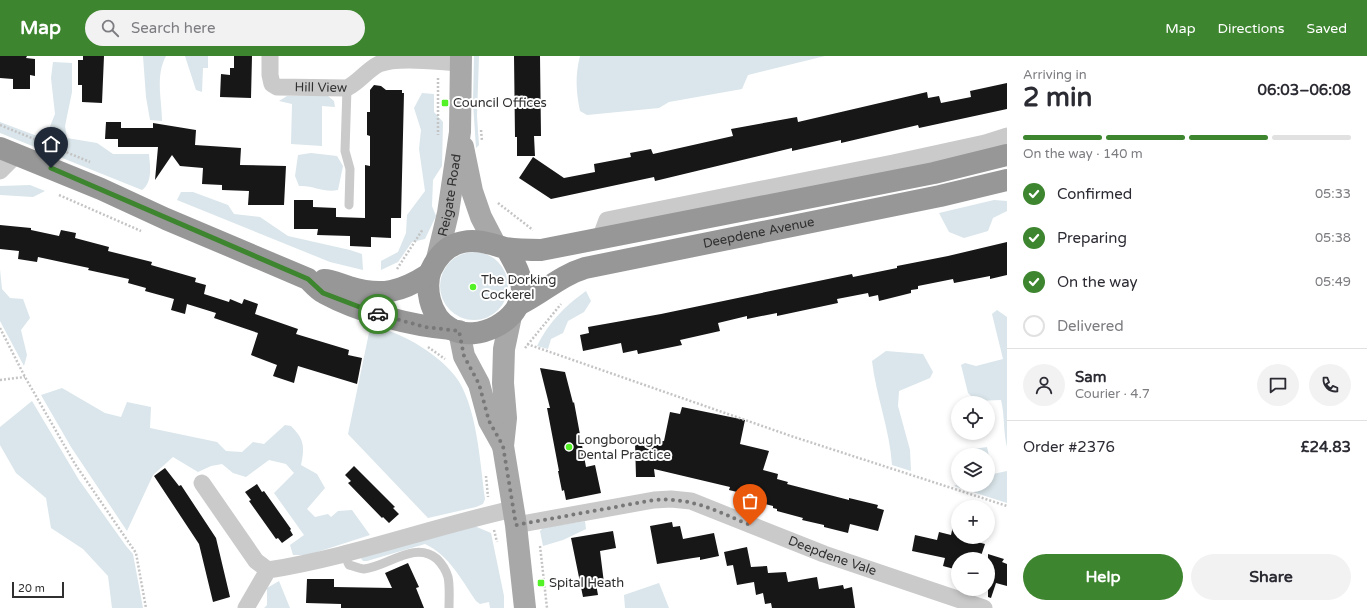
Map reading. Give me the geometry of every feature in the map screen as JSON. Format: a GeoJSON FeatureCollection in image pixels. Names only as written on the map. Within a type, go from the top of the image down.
{"type":"FeatureCollection","features":[{"type":"Feature","properties":{"kind":"highway"},"geometry":{"type":"LineString","coordinates":[[8,151],[308,279],[323,293],[371,312],[425,327],[472,332],[488,330],[515,310],[522,291],[520,276],[500,246],[476,240],[462,242],[450,247],[433,266],[411,286],[386,292],[349,288],[328,280],[308,279]]}},
{"type":"Feature","properties":{"kind":"highway","name":"Deepdene Avenue"},"geometry":{"type":"LineString","coordinates":[[500,246],[541,250],[934,173],[1007,156]]}},
{"type":"Feature","properties":{"kind":"highway","name":"Deepdene Avenue"},"geometry":{"type":"LineString","coordinates":[[515,310],[568,273],[585,268],[940,196],[1007,180]]}},
{"type":"Feature","properties":{"kind":"highway"},"geometry":{"type":"LineString","coordinates":[[433,266],[428,293],[433,310],[440,321],[455,330]]}},
{"type":"Feature","properties":{"kind":"main road","name":"Reigate Road"},"geometry":{"type":"LineString","coordinates":[[433,266],[448,213],[460,132],[461,60]]}},
{"type":"Feature","properties":{"kind":"main road","name":"Reigate Road"},"geometry":{"type":"LineString","coordinates":[[460,132],[472,191],[480,217],[500,246]]}},
{"type":"Feature","properties":{"kind":"main road"},"geometry":{"type":"LineString","coordinates":[[515,310],[504,349],[503,383],[506,418],[503,446],[515,517],[525,608]]}},
{"type":"Feature","properties":{"kind":"main road"},"geometry":{"type":"LineString","coordinates":[[455,330],[464,356],[479,384],[489,421],[503,446]]}},
{"type":"Feature","properties":{"kind":"street","name":"Hill View"},"geometry":{"type":"LineString","coordinates":[[270,56],[270,75],[272,84],[277,87],[347,88],[354,85],[377,65],[391,60],[438,62],[461,60]]}},
{"type":"Feature","properties":{"kind":"street"},"geometry":{"type":"LineString","coordinates":[[600,239],[607,220],[893,163],[985,143],[1007,136]]}},
{"type":"Feature","properties":{"kind":"street"},"geometry":{"type":"LineString","coordinates":[[0,171],[8,151]]}},
{"type":"Feature","properties":{"kind":"street"},"geometry":{"type":"LineString","coordinates":[[202,482],[256,561],[268,570],[297,566],[490,514],[515,517]]}},
{"type":"Feature","properties":{"kind":"street","name":"Deepdene Vale"},"geometry":{"type":"LineString","coordinates":[[515,517],[654,500],[671,499],[691,501],[824,554],[984,608]]}},
{"type":"Feature","properties":{"kind":"street"},"geometry":{"type":"LineString","coordinates":[[246,608],[268,570]]}},
{"type":"Feature","properties":{"kind":"lane"},"geometry":{"type":"LineString","coordinates":[[347,88],[345,151],[350,169],[349,205]]}},
{"type":"Feature","properties":{"kind":"lane"},"geometry":{"type":"LineString","coordinates":[[344,554],[349,565],[363,569],[377,566],[404,555],[417,552],[433,556],[442,564],[448,577],[449,608]]}},
{"type":"Feature","properties":{"kind":"path"},"geometry":{"type":"LineString","coordinates":[[438,62],[438,143]]}},
{"type":"Feature","properties":{"kind":"path"},"geometry":{"type":"LineString","coordinates":[[0,125],[94,163]]}},
{"type":"Feature","properties":{"kind":"path"},"geometry":{"type":"LineString","coordinates":[[481,128],[482,142]]}},
{"type":"Feature","properties":{"kind":"path"},"geometry":{"type":"LineString","coordinates":[[0,328],[25,378],[75,464],[136,553],[146,608]]}},
{"type":"Feature","properties":{"kind":"path"},"geometry":{"type":"LineString","coordinates":[[527,344],[784,434],[1007,506]]}},
{"type":"Feature","properties":{"kind":"path"},"geometry":{"type":"LineString","coordinates":[[0,380],[25,378]]}},
{"type":"Feature","properties":{"kind":"path"},"geometry":{"type":"LineString","coordinates":[[486,469],[490,514]]}},
{"type":"Feature","properties":{"kind":"shaded area"},"geometry":{"type":"Polygon","coordinates":[[[143,56],[166,56],[160,80],[162,121],[150,120],[146,97],[143,56]]]}},
{"type":"Feature","properties":{"kind":"shaded area"},"geometry":{"type":"Polygon","coordinates":[[[185,56],[208,56],[208,68],[203,68],[202,92],[196,90],[185,56]]]}},
{"type":"Feature","properties":{"kind":"shaded area"},"geometry":{"type":"Polygon","coordinates":[[[474,56],[479,56],[477,116],[479,145],[476,148],[473,103],[474,56]]]}},
{"type":"Feature","properties":{"kind":"shaded area"},"geometry":{"type":"Polygon","coordinates":[[[580,56],[825,56],[748,75],[742,89],[669,102],[659,108],[587,115],[580,111],[578,97],[577,77],[580,56]]]}},
{"type":"Feature","properties":{"kind":"shaded area"},"geometry":{"type":"Polygon","coordinates":[[[53,62],[72,63],[72,92],[65,126],[67,138],[97,143],[113,154],[149,154],[149,178],[146,187],[142,190],[0,133],[0,122],[45,139],[55,114],[51,78],[53,62]]]}},
{"type":"Feature","properties":{"kind":"shaded area"},"geometry":{"type":"Polygon","coordinates":[[[422,93],[434,94],[434,112],[443,122],[442,166],[433,180],[432,206],[436,216],[425,239],[412,242],[398,262],[381,270],[381,261],[398,252],[406,233],[407,215],[425,191],[419,149],[421,130],[414,108],[422,93]]]}},
{"type":"Feature","properties":{"kind":"shaded area"},"geometry":{"type":"Polygon","coordinates":[[[287,96],[328,96],[334,101],[335,107],[322,106],[322,146],[291,144],[292,104],[279,101],[287,96]]]}},
{"type":"Feature","properties":{"kind":"shaded area"},"geometry":{"type":"Polygon","coordinates":[[[311,153],[337,156],[343,166],[338,190],[333,191],[299,186],[295,176],[298,155],[311,153]]]}},
{"type":"Feature","properties":{"kind":"shaded area"},"geometry":{"type":"Polygon","coordinates":[[[30,185],[45,191],[33,197],[0,195],[0,186],[30,185]]]}},
{"type":"Feature","properties":{"kind":"shaded area"},"geometry":{"type":"Polygon","coordinates":[[[181,192],[193,192],[228,205],[234,214],[260,217],[288,236],[362,254],[363,270],[330,262],[177,200],[181,192]]]}},
{"type":"Feature","properties":{"kind":"shaded area"},"geometry":{"type":"Polygon","coordinates":[[[994,200],[1007,201],[1007,211],[993,218],[988,231],[964,238],[949,232],[939,213],[994,200]]]}},
{"type":"Feature","properties":{"kind":"shaded area"},"geometry":{"type":"Polygon","coordinates":[[[474,252],[487,255],[498,262],[505,273],[508,286],[505,299],[498,310],[487,317],[474,320],[461,317],[450,310],[443,299],[440,286],[443,273],[450,262],[461,255],[474,252]]]}},
{"type":"Feature","properties":{"kind":"shaded area"},"geometry":{"type":"Polygon","coordinates":[[[0,269],[2,289],[10,298],[23,299],[30,318],[21,330],[27,355],[24,366],[0,321],[0,269]]]}},
{"type":"Feature","properties":{"kind":"shaded area"},"geometry":{"type":"Polygon","coordinates":[[[586,291],[591,301],[584,312],[568,321],[563,333],[551,339],[548,349],[537,346],[547,329],[558,315],[586,291]]]}},
{"type":"Feature","properties":{"kind":"shaded area"},"geometry":{"type":"Polygon","coordinates":[[[997,310],[1007,317],[1007,447],[1001,400],[995,400],[995,396],[971,396],[968,393],[961,365],[965,363],[976,366],[1003,359],[992,314],[997,310]]]}},
{"type":"Feature","properties":{"kind":"shaded area"},"geometry":{"type":"Polygon","coordinates":[[[370,328],[387,330],[415,343],[446,366],[455,376],[468,402],[473,418],[485,499],[483,504],[428,518],[348,434],[370,328]]]}},
{"type":"Feature","properties":{"kind":"shaded area"},"geometry":{"type":"Polygon","coordinates":[[[886,351],[923,354],[933,372],[930,378],[899,391],[898,406],[910,450],[911,471],[892,465],[889,439],[872,361],[886,351]]]}},
{"type":"Feature","properties":{"kind":"shaded area"},"geometry":{"type":"Polygon","coordinates":[[[62,388],[105,413],[121,417],[127,402],[151,407],[150,428],[217,442],[226,451],[242,452],[253,442],[264,444],[285,425],[291,426],[301,439],[303,453],[301,465],[317,474],[325,488],[307,509],[315,517],[328,514],[331,517],[338,511],[352,510],[370,535],[308,555],[293,555],[290,545],[304,535],[274,493],[294,473],[286,464],[269,460],[246,477],[233,473],[222,464],[211,466],[198,472],[173,457],[153,475],[127,531],[71,447],[41,395],[62,388]]]}},
{"type":"Feature","properties":{"kind":"shaded area"},"geometry":{"type":"Polygon","coordinates":[[[32,401],[79,480],[133,554],[143,608],[112,608],[108,576],[83,549],[51,528],[46,498],[16,473],[0,445],[0,427],[32,401]]]}},
{"type":"Feature","properties":{"kind":"shaded area"},"geometry":{"type":"Polygon","coordinates":[[[1007,471],[1007,503],[973,492],[995,492],[995,474],[1007,471]]]}},
{"type":"Feature","properties":{"kind":"shaded area"},"geometry":{"type":"Polygon","coordinates":[[[585,521],[586,529],[563,540],[543,546],[540,531],[543,528],[585,521]]]}},
{"type":"Feature","properties":{"kind":"shaded area"},"geometry":{"type":"Polygon","coordinates":[[[472,525],[491,533],[504,596],[504,608],[490,608],[489,602],[480,604],[476,601],[460,576],[448,561],[441,554],[425,544],[367,561],[363,561],[360,557],[472,525]]]}},
{"type":"Feature","properties":{"kind":"shaded area"},"geometry":{"type":"Polygon","coordinates":[[[279,581],[290,608],[264,608],[267,605],[267,588],[279,581]]]}},
{"type":"Feature","properties":{"kind":"shaded area"},"geometry":{"type":"Polygon","coordinates":[[[659,583],[669,608],[625,608],[624,595],[659,583]]]}},
{"type":"Feature","properties":{"kind":"building"},"geometry":{"type":"Polygon","coordinates":[[[0,56],[27,56],[26,58],[35,59],[35,76],[30,75],[30,89],[13,89],[13,79],[0,78],[0,56]]]}},
{"type":"Feature","properties":{"kind":"building"},"geometry":{"type":"Polygon","coordinates":[[[83,56],[104,56],[102,103],[82,102],[82,85],[78,85],[78,60],[83,60],[83,56]]]}},
{"type":"Feature","properties":{"kind":"building"},"geometry":{"type":"Polygon","coordinates":[[[234,56],[252,56],[251,98],[220,97],[221,74],[230,75],[230,68],[234,68],[234,56]]]}},
{"type":"Feature","properties":{"kind":"building"},"geometry":{"type":"Polygon","coordinates":[[[514,56],[540,56],[541,136],[534,136],[535,156],[517,156],[517,137],[515,137],[514,56]]]}},
{"type":"Feature","properties":{"kind":"building"},"geometry":{"type":"Polygon","coordinates":[[[1007,83],[1007,109],[919,128],[918,125],[841,143],[841,140],[792,151],[792,148],[655,181],[654,177],[551,199],[519,178],[533,157],[564,178],[595,172],[594,164],[631,157],[630,153],[651,149],[653,154],[733,136],[731,129],[797,117],[798,122],[927,92],[928,98],[939,96],[941,103],[971,97],[970,91],[1007,83]]]}},
{"type":"Feature","properties":{"kind":"building"},"geometry":{"type":"Polygon","coordinates":[[[374,85],[381,86],[386,90],[402,90],[402,93],[404,93],[401,218],[391,218],[391,238],[371,237],[371,247],[350,246],[350,236],[317,235],[318,229],[294,229],[294,200],[313,200],[313,207],[336,208],[336,217],[365,218],[365,165],[370,166],[370,136],[367,135],[367,112],[370,112],[370,90],[374,85]]]}},
{"type":"Feature","properties":{"kind":"building"},"geometry":{"type":"Polygon","coordinates":[[[106,122],[121,122],[121,128],[153,128],[153,123],[196,130],[195,145],[241,148],[240,165],[286,166],[284,205],[248,205],[249,191],[222,190],[222,185],[202,184],[203,168],[180,166],[172,155],[155,180],[158,147],[118,147],[118,139],[105,139],[106,122]]]}},
{"type":"Feature","properties":{"kind":"building"},"geometry":{"type":"Polygon","coordinates":[[[0,225],[31,228],[31,230],[59,236],[61,230],[76,233],[75,238],[109,247],[108,251],[152,262],[151,265],[196,278],[195,282],[206,285],[204,294],[229,302],[230,299],[242,304],[244,299],[258,304],[255,314],[298,329],[296,334],[349,350],[348,355],[362,358],[357,384],[298,366],[294,383],[273,376],[277,365],[251,355],[258,333],[214,318],[216,313],[187,304],[185,314],[171,310],[174,299],[145,291],[146,288],[128,283],[129,279],[88,270],[89,268],[38,257],[37,262],[18,259],[19,251],[0,249],[0,225]]]}},
{"type":"Feature","properties":{"kind":"building"},"geometry":{"type":"Polygon","coordinates":[[[1007,242],[1007,275],[990,279],[990,276],[954,283],[953,279],[918,286],[918,289],[911,290],[911,293],[879,301],[878,295],[869,297],[868,293],[837,299],[838,303],[777,316],[777,313],[747,319],[747,316],[718,323],[720,331],[680,340],[682,345],[638,354],[637,350],[623,353],[621,343],[583,351],[580,335],[589,333],[588,327],[661,314],[852,274],[853,277],[1007,242]]]}},
{"type":"Feature","properties":{"kind":"building"},"geometry":{"type":"Polygon","coordinates":[[[540,368],[565,372],[573,403],[574,402],[586,467],[595,465],[601,493],[566,500],[564,490],[562,491],[558,471],[547,408],[550,408],[540,368]]]}},
{"type":"Feature","properties":{"kind":"building"},"geometry":{"type":"Polygon","coordinates":[[[682,407],[745,420],[740,444],[769,451],[763,470],[778,474],[777,479],[788,482],[787,484],[849,500],[849,498],[878,505],[877,508],[884,510],[878,531],[850,524],[848,533],[824,527],[824,525],[802,520],[803,518],[777,511],[777,509],[773,508],[773,506],[761,503],[762,501],[737,494],[737,492],[729,490],[730,487],[654,469],[655,477],[636,477],[635,442],[664,441],[670,412],[680,414],[682,407]]]}},
{"type":"Feature","properties":{"kind":"building"},"geometry":{"type":"Polygon","coordinates":[[[354,466],[395,507],[393,508],[399,514],[389,523],[383,517],[382,518],[348,483],[351,481],[345,475],[354,466]]]}},
{"type":"Feature","properties":{"kind":"building"},"geometry":{"type":"Polygon","coordinates":[[[165,468],[179,486],[181,485],[216,538],[230,597],[213,602],[199,544],[154,476],[165,468]]]}},
{"type":"Feature","properties":{"kind":"building"},"geometry":{"type":"Polygon","coordinates":[[[257,484],[262,492],[264,491],[291,529],[290,530],[293,535],[282,543],[278,538],[276,539],[249,501],[251,500],[245,492],[257,484]]]}},
{"type":"Feature","properties":{"kind":"building"},"geometry":{"type":"Polygon","coordinates":[[[672,522],[673,527],[680,526],[683,539],[714,533],[719,556],[700,560],[700,557],[657,564],[650,526],[672,522]]]}},
{"type":"Feature","properties":{"kind":"building"},"geometry":{"type":"Polygon","coordinates":[[[613,531],[616,548],[600,551],[604,583],[596,584],[598,595],[583,597],[571,538],[613,531]]]}},
{"type":"Feature","properties":{"kind":"building"},"geometry":{"type":"Polygon","coordinates":[[[939,532],[951,535],[951,544],[985,544],[982,552],[951,552],[951,568],[943,566],[945,558],[912,551],[915,535],[937,540],[939,532]]]}},
{"type":"Feature","properties":{"kind":"building"},"geometry":{"type":"Polygon","coordinates":[[[747,547],[751,567],[767,566],[768,573],[786,572],[788,582],[817,577],[819,589],[843,585],[844,589],[852,587],[855,608],[772,608],[771,603],[765,604],[763,593],[756,595],[754,582],[737,585],[733,565],[727,566],[724,552],[747,547]]]}},
{"type":"Feature","properties":{"kind":"building"},"geometry":{"type":"Polygon","coordinates":[[[995,556],[1004,559],[1002,562],[1007,564],[1007,586],[996,583],[995,586],[995,556]]]}},
{"type":"Feature","properties":{"kind":"building"},"geometry":{"type":"Polygon","coordinates":[[[408,563],[419,587],[416,588],[424,608],[341,608],[341,604],[306,603],[307,579],[334,579],[334,587],[392,588],[385,573],[408,563]]]}},
{"type":"Feature","properties":{"kind":"way so far"},"geometry":{"type":"LineString","coordinates":[[378,314],[425,327],[459,331],[464,356],[479,384],[489,421],[503,446],[516,525],[654,500],[671,499],[691,501],[750,525]]}},
{"type":"Feature","properties":{"kind":"place","name":"Council Offices"},"geometry":{"type":"Point","coordinates":[445,103]}},
{"type":"Feature","properties":{"kind":"place","name":"The Dorking Cockerel"},"geometry":{"type":"Point","coordinates":[473,287]}},
{"type":"Feature","properties":{"kind":"place","name":"Longborough Dental Practice"},"geometry":{"type":"Point","coordinates":[569,447]}},
{"type":"Feature","properties":{"kind":"place","name":"Spital Heath"},"geometry":{"type":"Point","coordinates":[541,583]}},
{"type":"Feature","properties":{"kind":"route"},"geometry":{"type":"LineString","coordinates":[[51,168],[166,219],[308,279],[323,293],[378,314]]}}]}
